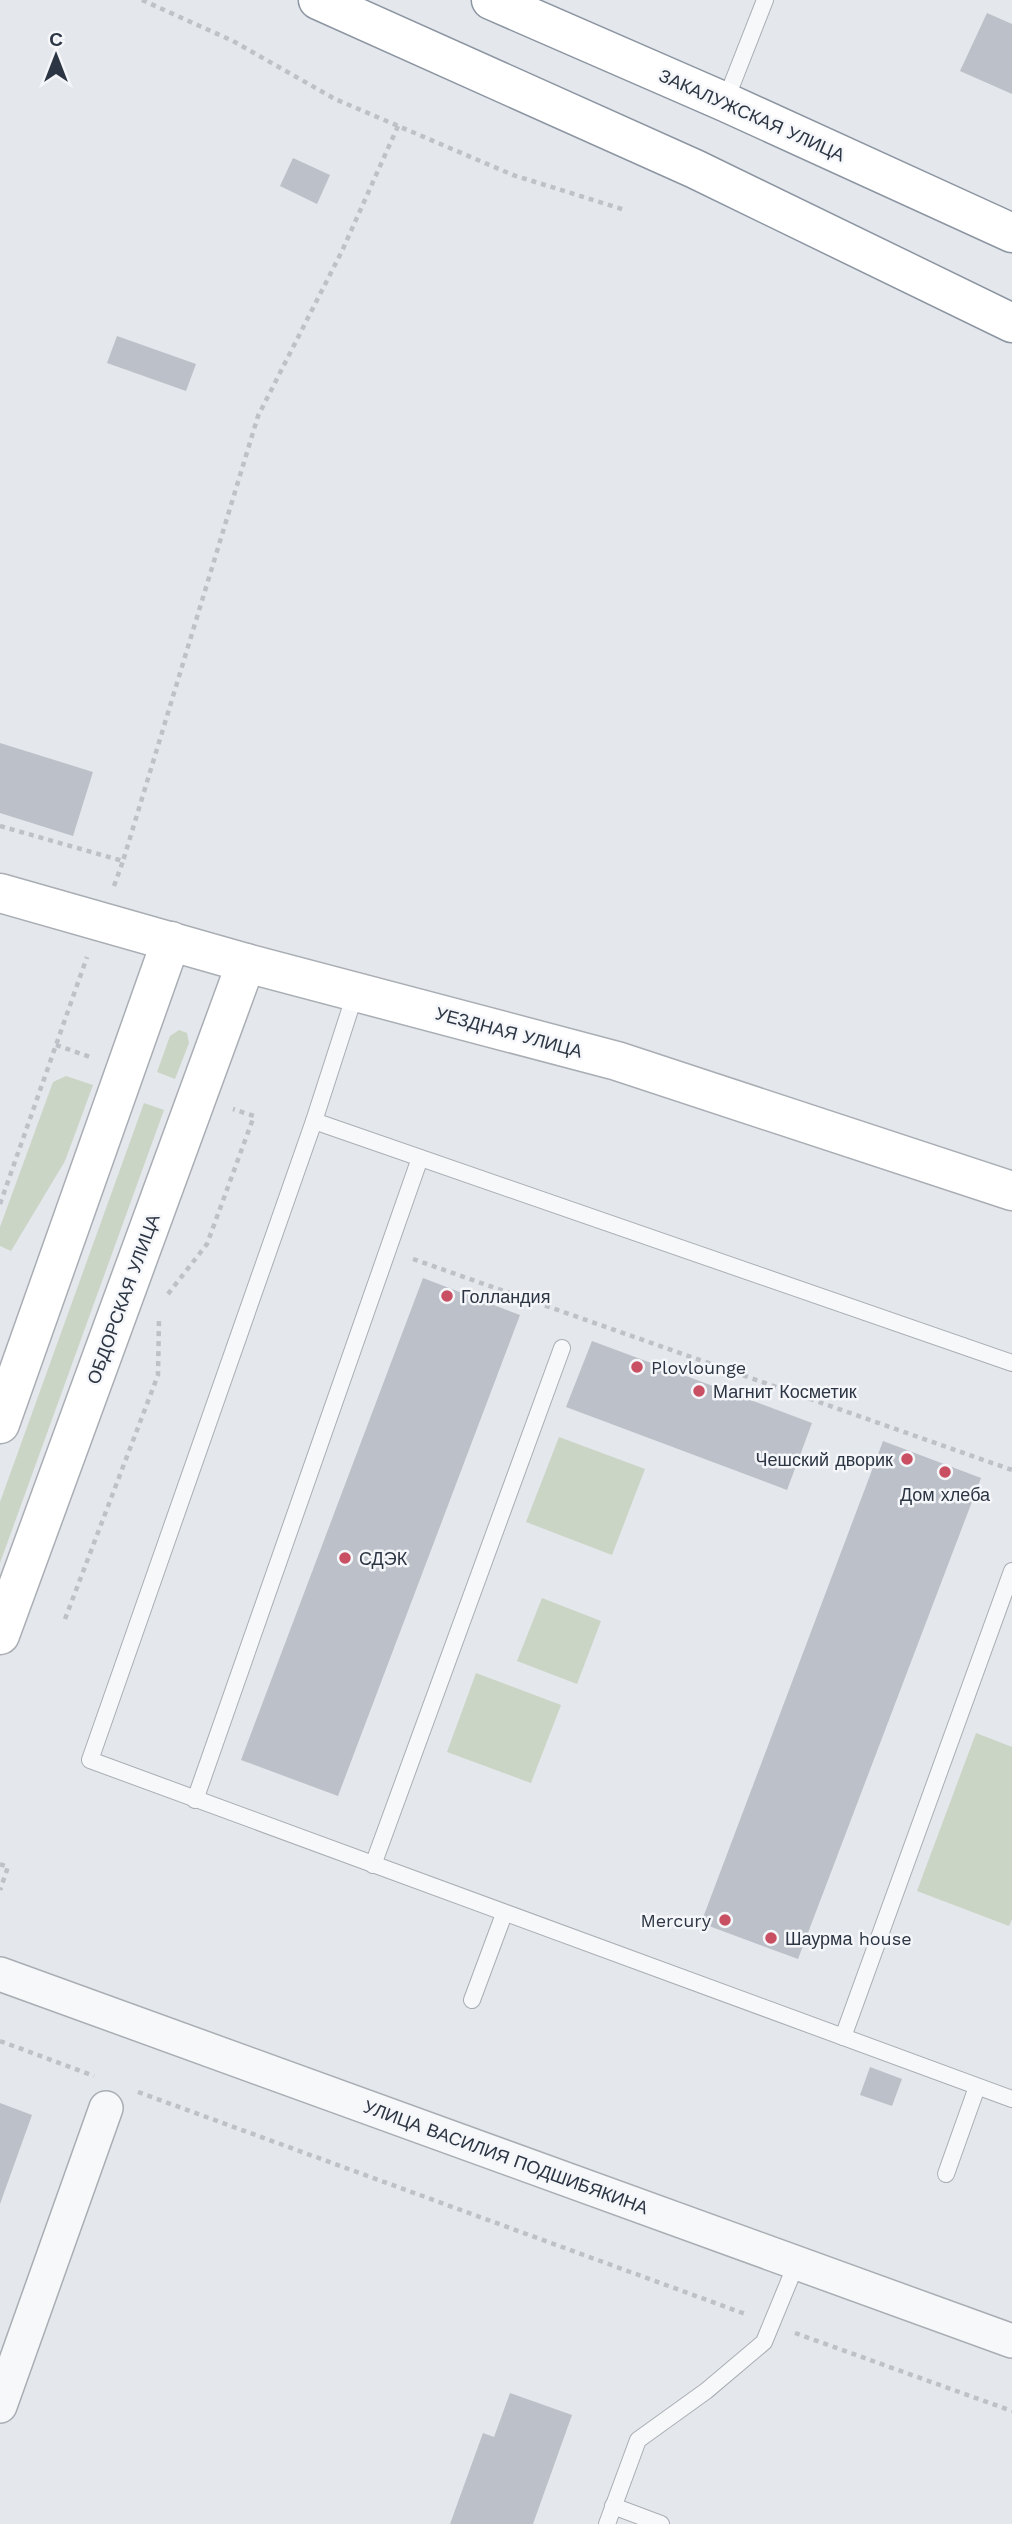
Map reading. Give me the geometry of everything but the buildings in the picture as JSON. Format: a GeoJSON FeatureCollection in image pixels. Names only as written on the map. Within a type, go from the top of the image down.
{"type":"FeatureCollection","features":[{"type":"Feature","properties":{"kind":"main road"},"geometry":{"type":"LineString","coordinates":[[318,0],[695,169],[1012,323]]}},
{"type":"Feature","properties":{"kind":"main road","name":"ЗАКАЛУЖСКАЯ УЛИЦА"},"geometry":{"type":"LineString","coordinates":[[491,0],[725,102],[1012,233]]}},
{"type":"Feature","properties":{"kind":"main road","name":"УЕЗДНАЯ УЛИЦА"},"geometry":{"type":"LineString","coordinates":[[0,893],[246,963],[617,1061],[1012,1191]]}},
{"type":"Feature","properties":{"kind":"main road"},"geometry":{"type":"LineString","coordinates":[[0,1424],[171,942]]}},
{"type":"Feature","properties":{"kind":"main road","name":"ОБДОРСКАЯ УЛИЦА"},"geometry":{"type":"LineString","coordinates":[[0,1635],[246,963]]}},
{"type":"Feature","properties":{"kind":"street","name":"УЛИЦА ВАСИЛИЯ ПОДШИБЯКИНА"},"geometry":{"type":"LineString","coordinates":[[0,1974],[1012,2341]]}},
{"type":"Feature","properties":{"kind":"street"},"geometry":{"type":"LineString","coordinates":[[0,2406],[114,2092]]}},
{"type":"Feature","properties":{"kind":"lane"},"geometry":{"type":"LineString","coordinates":[[725,102],[765,0]]}},
{"type":"Feature","properties":{"kind":"lane"},"geometry":{"type":"LineString","coordinates":[[356,991],[314,1121],[90,1760],[1012,2099]]}},
{"type":"Feature","properties":{"kind":"lane"},"geometry":{"type":"LineString","coordinates":[[314,1121],[1012,1363]]}},
{"type":"Feature","properties":{"kind":"lane"},"geometry":{"type":"LineString","coordinates":[[195,1800],[420,1158]]}},
{"type":"Feature","properties":{"kind":"lane"},"geometry":{"type":"LineString","coordinates":[[373,1866],[562,1348]]}},
{"type":"Feature","properties":{"kind":"lane"},"geometry":{"type":"LineString","coordinates":[[843,2037],[1012,1571]]}},
{"type":"Feature","properties":{"kind":"lane"},"geometry":{"type":"LineString","coordinates":[[472,2000],[504,1914]]}},
{"type":"Feature","properties":{"kind":"lane"},"geometry":{"type":"LineString","coordinates":[[946,2174],[977,2087]]}},
{"type":"Feature","properties":{"kind":"lane"},"geometry":{"type":"LineString","coordinates":[[607,2524],[638,2440],[706,2391],[764,2342],[797,2262]]}},
{"type":"Feature","properties":{"kind":"lane"},"geometry":{"type":"LineString","coordinates":[[613,2506],[661,2524]]}},
{"type":"Feature","properties":{"kind":"path"},"geometry":{"type":"LineString","coordinates":[[142,0],[233,41],[335,99],[513,174],[625,210]]}},
{"type":"Feature","properties":{"kind":"path"},"geometry":{"type":"LineString","coordinates":[[0,1204],[123,861],[258,416],[342,251],[398,126]]}},
{"type":"Feature","properties":{"kind":"path"},"geometry":{"type":"LineString","coordinates":[[0,826],[123,861]]}},
{"type":"Feature","properties":{"kind":"path"},"geometry":{"type":"LineString","coordinates":[[409,1258],[1012,1470]]}},
{"type":"Feature","properties":{"kind":"path"},"geometry":{"type":"LineString","coordinates":[[0,1864],[8,1867],[0,1891]]}},
{"type":"Feature","properties":{"kind":"path"},"geometry":{"type":"LineString","coordinates":[[0,2042],[114,2092],[1012,2411]]}},
{"type":"Feature","properties":{"kind":"green space"},"geometry":{"type":"Polygon","coordinates":[[[179,1030],[187,1033],[189,1043],[175,1079],[157,1072],[170,1036],[179,1030]]]}},
{"type":"Feature","properties":{"kind":"green space"},"geometry":{"type":"Polygon","coordinates":[[[66,1076],[93,1085],[65,1161],[11,1251],[0,1246],[0,1227],[53,1082],[66,1076]]]}},
{"type":"Feature","properties":{"kind":"green space"},"geometry":{"type":"Polygon","coordinates":[[[144,1103],[164,1110],[0,1563],[0,1502],[144,1103]]]}},
{"type":"Feature","properties":{"kind":"green space"},"geometry":{"type":"Polygon","coordinates":[[[559,1437],[645,1469],[612,1555],[526,1522],[559,1437]]]}},
{"type":"Feature","properties":{"kind":"green space"},"geometry":{"type":"Polygon","coordinates":[[[542,1598],[601,1621],[577,1684],[517,1661],[542,1598]]]}},
{"type":"Feature","properties":{"kind":"green space"},"geometry":{"type":"Polygon","coordinates":[[[476,1673],[561,1705],[531,1783],[447,1752],[476,1673]]]}},
{"type":"Feature","properties":{"kind":"green space"},"geometry":{"type":"Polygon","coordinates":[[[976,1733],[1012,1747],[1012,1919],[1009,1926],[917,1891],[976,1733]]]}},
{"type":"Feature","properties":{"kind":"place","name":"Голландия"},"geometry":{"type":"Point","coordinates":[447,1296]}},
{"type":"Feature","properties":{"kind":"place","name":"Plovlounge"},"geometry":{"type":"Point","coordinates":[637,1367]}},
{"type":"Feature","properties":{"kind":"place","name":"Магнит Косметик"},"geometry":{"type":"Point","coordinates":[699,1391]}},
{"type":"Feature","properties":{"kind":"place","name":"Чешский дворик"},"geometry":{"type":"Point","coordinates":[907,1459]}},
{"type":"Feature","properties":{"kind":"place","name":"Дом хлеба"},"geometry":{"type":"Point","coordinates":[945,1472]}},
{"type":"Feature","properties":{"kind":"place","name":"СДЭК"},"geometry":{"type":"Point","coordinates":[345,1558]}},
{"type":"Feature","properties":{"kind":"place","name":"Mercury"},"geometry":{"type":"Point","coordinates":[725,1920]}},
{"type":"Feature","properties":{"kind":"place","name":"Шаурма house"},"geometry":{"type":"Point","coordinates":[771,1938]}}]}
